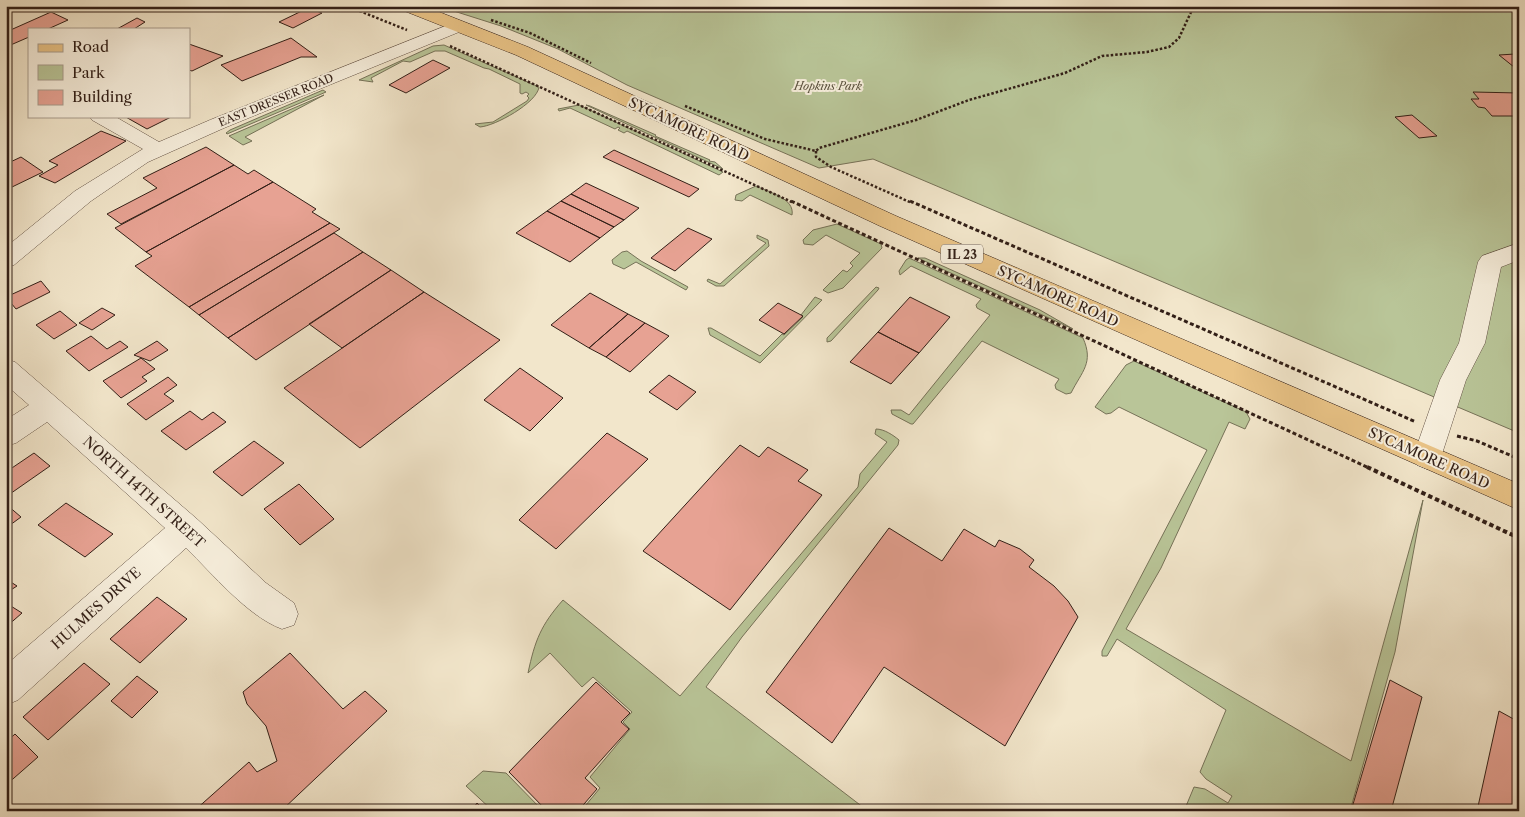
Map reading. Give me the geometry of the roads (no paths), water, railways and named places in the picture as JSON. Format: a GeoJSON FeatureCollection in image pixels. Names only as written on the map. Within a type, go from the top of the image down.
{"type":"FeatureCollection","features":[{"type":"Feature","properties":{"kind":"main road","name":"SYCAMORE ROAD"},"geometry":{"type":"LineString","coordinates":[[408,6],[522,51],[888,221],[1519,498]]}},
{"type":"Feature","properties":{"kind":"street","name":"EAST DRESSER ROAD"},"geometry":{"type":"LineString","coordinates":[[12,246],[101,182],[134,161],[217,124],[458,26]]}},
{"type":"Feature","properties":{"kind":"street"},"geometry":{"type":"LineString","coordinates":[[103,118],[142,139],[157,150]]}},
{"type":"Feature","properties":{"kind":"street"},"geometry":{"type":"LineString","coordinates":[[1427,457],[1453,380],[1472,342],[1490,262],[1519,251]]}},
{"type":"Feature","properties":{"kind":"street","name":"NORTH 14TH STREET"},"geometry":{"type":"LineString","coordinates":[[6,369],[186,528],[255,593],[282,614]]}},
{"type":"Feature","properties":{"kind":"street"},"geometry":{"type":"LineString","coordinates":[[6,435],[48,407]]}},
{"type":"Feature","properties":{"kind":"street","name":"HULMES DRIVE"},"geometry":{"type":"LineString","coordinates":[[6,688],[186,528]]}},
{"type":"Feature","properties":{"kind":"park label","name":"Hopkins Park"},"geometry":{"type":"Point","coordinates":[828,86]}}]}
